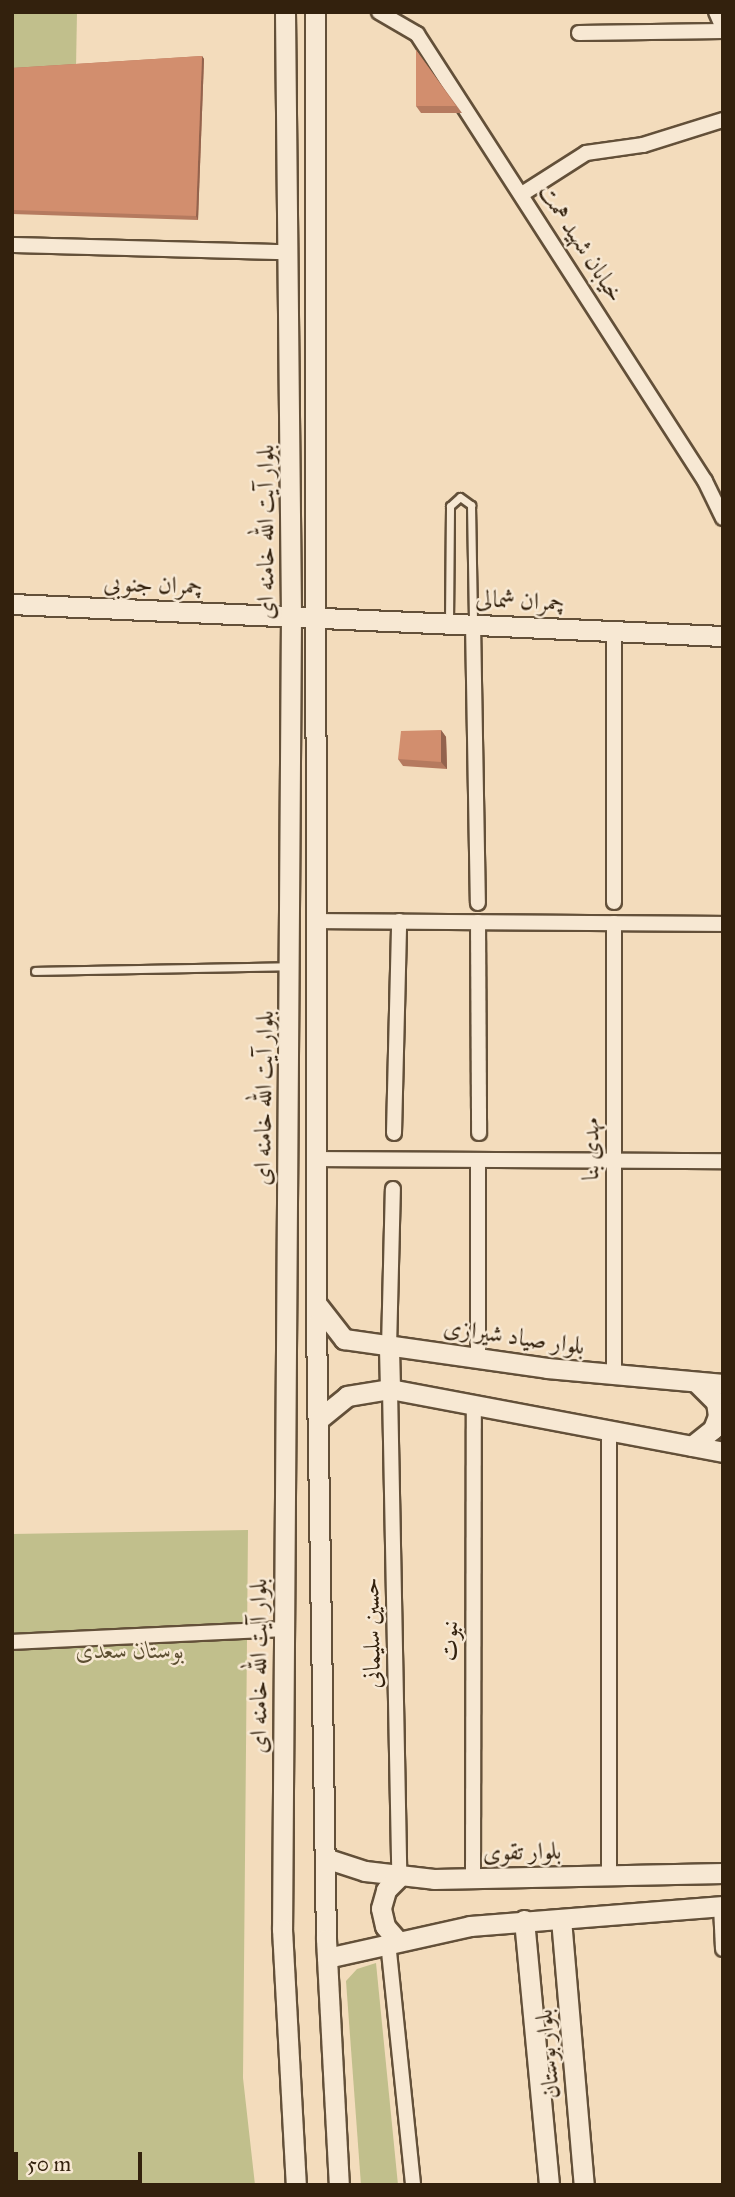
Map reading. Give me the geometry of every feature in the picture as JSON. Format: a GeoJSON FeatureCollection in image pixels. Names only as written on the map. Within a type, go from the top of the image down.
{"type":"FeatureCollection","features":[{"type":"Feature","properties":{"kind":"main road","name":"بلوار آیت الله خامنه ای"},"geometry":{"type":"LineString","coordinates":[[285,12],[291,615],[282,1929],[296,2185]]}},
{"type":"Feature","properties":{"kind":"main road","name":"بلوار آیت الله خامنه ای"},"geometry":{"type":"LineString","coordinates":[[315,12],[316,1303],[327,1958],[339,2185]]}},
{"type":"Feature","properties":{"kind":"main road","name":"چمران جنوبی"},"geometry":{"type":"LineString","coordinates":[[12,604],[315,615]]}},
{"type":"Feature","properties":{"kind":"main road","name":"چمران شمالی"},"geometry":{"type":"LineString","coordinates":[[315,615],[723,636]]}},
{"type":"Feature","properties":{"kind":"main road","name":"بلوار صیاد شیرازی"},"geometry":{"type":"LineString","coordinates":[[316,1303],[344,1339],[389,1348],[723,1384]]}},
{"type":"Feature","properties":{"kind":"main road"},"geometry":{"type":"LineString","coordinates":[[389,1348],[390,1389]]}},
{"type":"Feature","properties":{"kind":"main road"},"geometry":{"type":"LineString","coordinates":[[692,1446],[713,1429],[718,1416],[716,1402],[696,1382]]}},
{"type":"Feature","properties":{"kind":"main road"},"geometry":{"type":"LineString","coordinates":[[319,1419],[347,1396],[390,1389],[723,1452]]}},
{"type":"Feature","properties":{"kind":"main road","name":"بلوار تقوی"},"geometry":{"type":"LineString","coordinates":[[325,1858],[398,1877],[473,1878],[723,1872]]}},
{"type":"Feature","properties":{"kind":"main road"},"geometry":{"type":"LineString","coordinates":[[393,1941],[385,1926],[381,1908],[386,1890],[398,1877]]}},
{"type":"Feature","properties":{"kind":"main road"},"geometry":{"type":"LineString","coordinates":[[327,1958],[393,1941],[524,1920],[722,1906]]}},
{"type":"Feature","properties":{"kind":"main road","name":"بلوار بوستان"},"geometry":{"type":"LineString","coordinates":[[561,1919],[584,2185]]}},
{"type":"Feature","properties":{"kind":"main road","name":"بلوار بوستان"},"geometry":{"type":"LineString","coordinates":[[524,1920],[549,2185]]}},
{"type":"Feature","properties":{"kind":"street","name":"خیابان شهید همت"},"geometry":{"type":"LineString","coordinates":[[379,12],[417,34],[705,481],[723,518]]}},
{"type":"Feature","properties":{"kind":"street"},"geometry":{"type":"LineString","coordinates":[[579,33],[723,29],[716,12]]}},
{"type":"Feature","properties":{"kind":"street"},"geometry":{"type":"LineString","coordinates":[[522,194],[586,153],[643,145],[723,120]]}},
{"type":"Feature","properties":{"kind":"street"},"geometry":{"type":"LineString","coordinates":[[12,245],[288,252]]}},
{"type":"Feature","properties":{"kind":"street"},"geometry":{"type":"LineString","coordinates":[[473,623],[478,904]]}},
{"type":"Feature","properties":{"kind":"street"},"geometry":{"type":"LineString","coordinates":[[614,630],[614,902]]}},
{"type":"Feature","properties":{"kind":"street"},"geometry":{"type":"LineString","coordinates":[[316,921],[723,924]]}},
{"type":"Feature","properties":{"kind":"street"},"geometry":{"type":"LineString","coordinates":[[394,1133],[399,921]]}},
{"type":"Feature","properties":{"kind":"street"},"geometry":{"type":"LineString","coordinates":[[478,922],[479,1133]]}},
{"type":"Feature","properties":{"kind":"street","name":"مهدی بنا"},"geometry":{"type":"LineString","coordinates":[[614,923],[614,1374]]}},
{"type":"Feature","properties":{"kind":"street"},"geometry":{"type":"LineString","coordinates":[[316,1159],[723,1161]]}},
{"type":"Feature","properties":{"kind":"street"},"geometry":{"type":"LineString","coordinates":[[478,1160],[478,1358]]}},
{"type":"Feature","properties":{"kind":"street"},"geometry":{"type":"LineString","coordinates":[[389,1348],[393,1189]]}},
{"type":"Feature","properties":{"kind":"street","name":"حسین سلیمانی"},"geometry":{"type":"LineString","coordinates":[[390,1389],[398,1877]]}},
{"type":"Feature","properties":{"kind":"street","name":"نبوت"},"geometry":{"type":"LineString","coordinates":[[473,1878],[474,1404]]}},
{"type":"Feature","properties":{"kind":"street"},"geometry":{"type":"LineString","coordinates":[[608,1430],[609,1875]]}},
{"type":"Feature","properties":{"kind":"street"},"geometry":{"type":"LineString","coordinates":[[12,1642],[284,1629]]}},
{"type":"Feature","properties":{"kind":"street"},"geometry":{"type":"LineString","coordinates":[[722,1906],[723,1949]]}},
{"type":"Feature","properties":{"kind":"street"},"geometry":{"type":"LineString","coordinates":[[393,1941],[413,2185]]}},
{"type":"Feature","properties":{"kind":"lane"},"geometry":{"type":"LineString","coordinates":[[449,622],[450,506],[460,497],[471,505],[473,623]]}},
{"type":"Feature","properties":{"kind":"lane"},"geometry":{"type":"LineString","coordinates":[[35,971],[290,966]]}},
{"type":"Feature","properties":{"kind":"green space"},"geometry":{"type":"Polygon","coordinates":[[[12,12],[77,12],[76,68],[12,72],[12,12]]]}},
{"type":"Feature","properties":{"kind":"green space","name":"بوستان سعدی"},"geometry":{"type":"Polygon","coordinates":[[[248,1530],[243,2078],[255,2185],[12,2185],[12,1534],[248,1530]]]}},
{"type":"Feature","properties":{"kind":"green space"},"geometry":{"type":"Polygon","coordinates":[[[376,1963],[398,2185],[361,2185],[346,1981],[357,1969],[376,1963]]]}},
{"type":"Feature","properties":{"kind":"building"},"geometry":{"type":"Polygon","coordinates":[[[416,50],[456,106],[416,106],[416,50]]]}},
{"type":"Feature","properties":{"kind":"building"},"geometry":{"type":"Polygon","coordinates":[[[202,56],[196,216],[12,210],[12,68],[202,56]]]}},
{"type":"Feature","properties":{"kind":"building"},"geometry":{"type":"Polygon","coordinates":[[[441,730],[441,762],[398,759],[401,731],[441,730]]]}}]}
